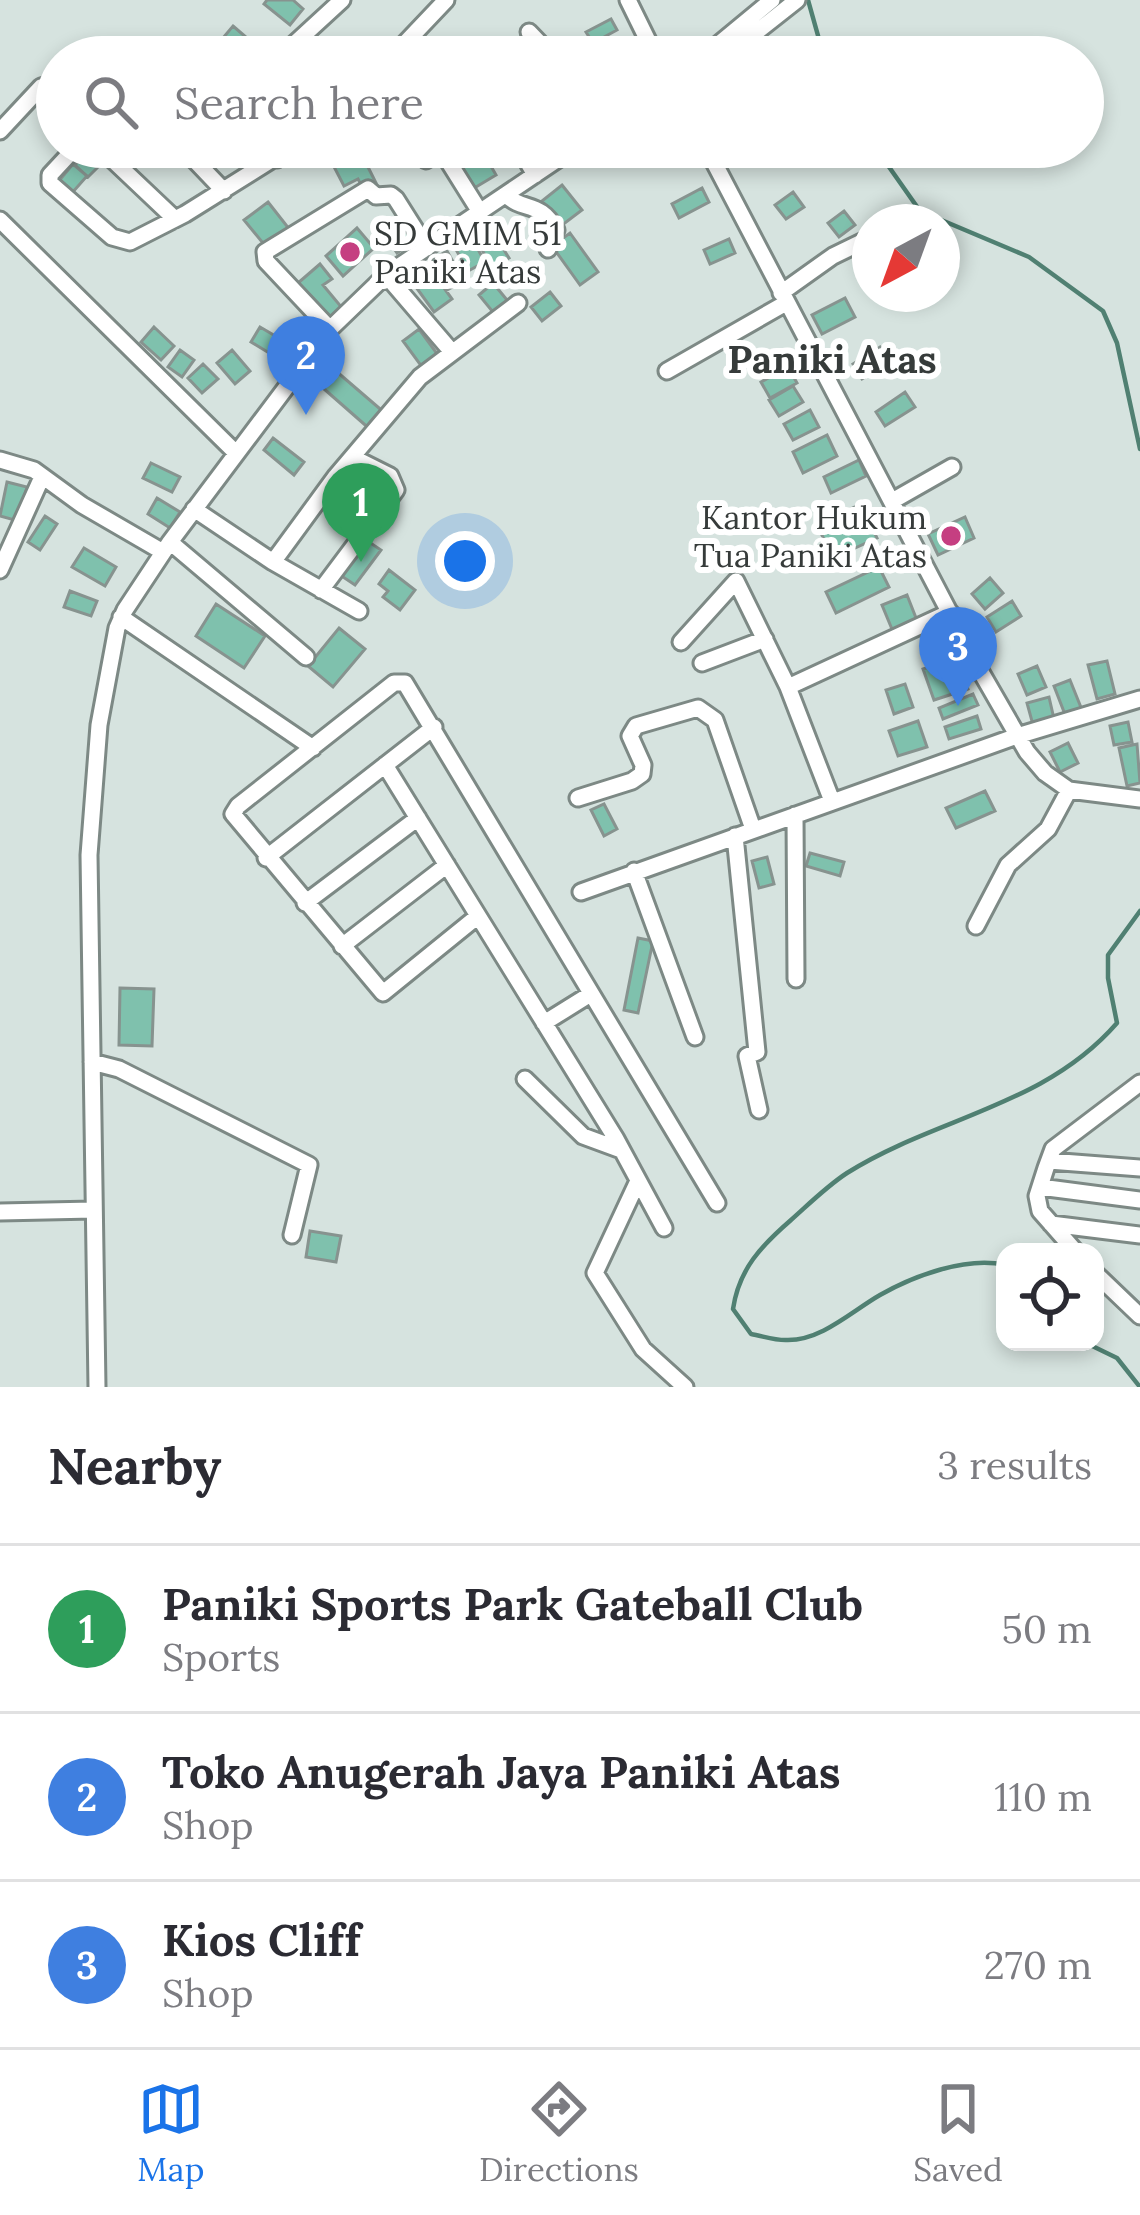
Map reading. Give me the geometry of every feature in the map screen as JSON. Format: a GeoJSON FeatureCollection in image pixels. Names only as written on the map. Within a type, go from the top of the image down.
{"type":"FeatureCollection","features":[{"type":"Feature","properties":{"kind":"street"},"geometry":{"type":"LineString","coordinates":[[303,36],[342,0]]}},
{"type":"Feature","properties":{"kind":"street"},"geometry":{"type":"LineString","coordinates":[[412,36],[446,0]]}},
{"type":"Feature","properties":{"kind":"street"},"geometry":{"type":"LineString","coordinates":[[628,0],[646,36]]}},
{"type":"Feature","properties":{"kind":"street"},"geometry":{"type":"LineString","coordinates":[[728,36],[772,0]]}},
{"type":"Feature","properties":{"kind":"street"},"geometry":{"type":"LineString","coordinates":[[752,36],[795,2]]}},
{"type":"Feature","properties":{"kind":"street"},"geometry":{"type":"LineString","coordinates":[[529,32],[533,36]]}},
{"type":"Feature","properties":{"kind":"street"},"geometry":{"type":"LineString","coordinates":[[0,131],[36,92]]}},
{"type":"Feature","properties":{"kind":"street"},"geometry":{"type":"LineString","coordinates":[[56,168],[50,182],[112,237],[130,242],[262,168]]}},
{"type":"Feature","properties":{"kind":"street"},"geometry":{"type":"LineString","coordinates":[[121,168],[175,219]]}},
{"type":"Feature","properties":{"kind":"street"},"geometry":{"type":"LineString","coordinates":[[202,168],[224,191]]}},
{"type":"Feature","properties":{"kind":"street"},"geometry":{"type":"LineString","coordinates":[[452,168],[480,212]]}},
{"type":"Feature","properties":{"kind":"street"},"geometry":{"type":"LineString","coordinates":[[531,168],[535,175]]}},
{"type":"Feature","properties":{"kind":"street"},"geometry":{"type":"LineString","coordinates":[[97,1387],[89,855],[92,786],[110,656],[121,617],[166,547],[330,329],[386,275],[545,168]]}},
{"type":"Feature","properties":{"kind":"street"},"geometry":{"type":"LineString","coordinates":[[717,168],[1016,736],[1045,773],[1070,790],[1140,800]]}},
{"type":"Feature","properties":{"kind":"street"},"geometry":{"type":"LineString","coordinates":[[330,329],[266,261],[266,252],[368,189],[395,199],[427,248]]}},
{"type":"Feature","properties":{"kind":"street"},"geometry":{"type":"LineString","coordinates":[[506,195],[514,203],[531,205],[553,223],[556,230],[548,249]]}},
{"type":"Feature","properties":{"kind":"street"},"geometry":{"type":"LineString","coordinates":[[1,222],[236,453]]}},
{"type":"Feature","properties":{"kind":"street"},"geometry":{"type":"LineString","coordinates":[[667,371],[783,298],[833,256],[852,247]]}},
{"type":"Feature","properties":{"kind":"street"},"geometry":{"type":"LineString","coordinates":[[386,275],[452,352]]}},
{"type":"Feature","properties":{"kind":"street"},"geometry":{"type":"LineString","coordinates":[[272,562],[420,377],[518,304]]}},
{"type":"Feature","properties":{"kind":"street"},"geometry":{"type":"LineString","coordinates":[[321,590],[396,490],[390,476],[352,457]]}},
{"type":"Feature","properties":{"kind":"street"},"geometry":{"type":"LineString","coordinates":[[0,460],[25,466],[166,547],[306,657]]}},
{"type":"Feature","properties":{"kind":"street"},"geometry":{"type":"LineString","coordinates":[[894,500],[952,467]]}},
{"type":"Feature","properties":{"kind":"street"},"geometry":{"type":"LineString","coordinates":[[0,570],[42,477]]}},
{"type":"Feature","properties":{"kind":"street"},"geometry":{"type":"LineString","coordinates":[[194,509],[272,562],[359,611]]}},
{"type":"Feature","properties":{"kind":"street"},"geometry":{"type":"LineString","coordinates":[[681,642],[736,581],[788,687],[832,801]]}},
{"type":"Feature","properties":{"kind":"street"},"geometry":{"type":"LineString","coordinates":[[788,687],[950,612]]}},
{"type":"Feature","properties":{"kind":"street"},"geometry":{"type":"LineString","coordinates":[[121,617],[313,748]]}},
{"type":"Feature","properties":{"kind":"street"},"geometry":{"type":"LineString","coordinates":[[702,663],[765,639]]}},
{"type":"Feature","properties":{"kind":"street"},"geometry":{"type":"LineString","coordinates":[[478,916],[383,993],[233,814],[399,682],[416,697],[589,995],[717,1203]]}},
{"type":"Feature","properties":{"kind":"street"},"geometry":{"type":"LineString","coordinates":[[581,892],[1016,736],[1140,699]]}},
{"type":"Feature","properties":{"kind":"street"},"geometry":{"type":"LineString","coordinates":[[578,798],[642,774],[631,736],[636,726],[698,709],[715,720],[753,830]]}},
{"type":"Feature","properties":{"kind":"street"},"geometry":{"type":"LineString","coordinates":[[266,858],[434,727]]}},
{"type":"Feature","properties":{"kind":"street"},"geometry":{"type":"LineString","coordinates":[[385,765],[664,1228]]}},
{"type":"Feature","properties":{"kind":"street"},"geometry":{"type":"LineString","coordinates":[[976,926],[1008,865],[1048,829],[1070,790]]}},
{"type":"Feature","properties":{"kind":"street"},"geometry":{"type":"LineString","coordinates":[[795,814],[796,979]]}},
{"type":"Feature","properties":{"kind":"street"},"geometry":{"type":"LineString","coordinates":[[305,902],[418,818]]}},
{"type":"Feature","properties":{"kind":"street"},"geometry":{"type":"LineString","coordinates":[[735,836],[757,1040],[757,1052],[747,1056],[759,1110]]}},
{"type":"Feature","properties":{"kind":"street"},"geometry":{"type":"LineString","coordinates":[[342,946],[447,866]]}},
{"type":"Feature","properties":{"kind":"street"},"geometry":{"type":"LineString","coordinates":[[634,871],[695,1037]]}},
{"type":"Feature","properties":{"kind":"street"},"geometry":{"type":"LineString","coordinates":[[544,1023],[589,995]]}},
{"type":"Feature","properties":{"kind":"street"},"geometry":{"type":"LineString","coordinates":[[92,1062],[119,1069],[309,1165],[292,1235]]}},
{"type":"Feature","properties":{"kind":"street"},"geometry":{"type":"LineString","coordinates":[[524,1079],[583,1136],[621,1150]]}},
{"type":"Feature","properties":{"kind":"street"},"geometry":{"type":"LineString","coordinates":[[1068,1243],[1040,1211],[1040,1187],[1049,1161],[1063,1141],[1140,1083]]}},
{"type":"Feature","properties":{"kind":"street"},"geometry":{"type":"LineString","coordinates":[[1049,1161],[1140,1168]]}},
{"type":"Feature","properties":{"kind":"street"},"geometry":{"type":"LineString","coordinates":[[638,1180],[595,1273],[643,1349],[685,1387]]}},
{"type":"Feature","properties":{"kind":"street"},"geometry":{"type":"LineString","coordinates":[[1040,1187],[1140,1200]]}},
{"type":"Feature","properties":{"kind":"street"},"geometry":{"type":"LineString","coordinates":[[0,1212],[93,1210]]}},
{"type":"Feature","properties":{"kind":"street"},"geometry":{"type":"LineString","coordinates":[[1052,1224],[1140,1235]]}},
{"type":"Feature","properties":{"kind":"street"},"geometry":{"type":"LineString","coordinates":[[1104,1282],[1140,1316]]}},
{"type":"Feature","properties":{"kind":"building"},"geometry":{"type":"Polygon","coordinates":[[[293,0],[303,9],[290,25],[264,4],[293,0]]]}},
{"type":"Feature","properties":{"kind":"building"},"geometry":{"type":"Polygon","coordinates":[[[611,19],[617,30],[606,36],[586,32],[611,19]]]}},
{"type":"Feature","properties":{"kind":"building"},"geometry":{"type":"Polygon","coordinates":[[[233,26],[245,36],[225,36],[233,26]]]}},
{"type":"Feature","properties":{"kind":"building"},"geometry":{"type":"Polygon","coordinates":[[[70,168],[87,176],[72,193],[58,182],[70,168]]]}},
{"type":"Feature","properties":{"kind":"building"},"geometry":{"type":"Polygon","coordinates":[[[335,168],[368,168],[376,183],[364,190],[358,179],[344,186],[335,168]]]}},
{"type":"Feature","properties":{"kind":"building"},"geometry":{"type":"Polygon","coordinates":[[[458,168],[492,168],[496,175],[471,190],[458,168]]]}},
{"type":"Feature","properties":{"kind":"building"},"geometry":{"type":"Polygon","coordinates":[[[562,185],[582,210],[561,226],[542,201],[562,185]]]}},
{"type":"Feature","properties":{"kind":"building"},"geometry":{"type":"Polygon","coordinates":[[[702,188],[709,202],[679,218],[672,204],[702,188]]]}},
{"type":"Feature","properties":{"kind":"building"},"geometry":{"type":"Polygon","coordinates":[[[793,192],[804,207],[786,219],[775,205],[793,192]]]}},
{"type":"Feature","properties":{"kind":"building"},"geometry":{"type":"Polygon","coordinates":[[[268,202],[290,230],[267,248],[244,220],[268,202]]]}},
{"type":"Feature","properties":{"kind":"building"},"geometry":{"type":"Polygon","coordinates":[[[844,211],[852,227],[839,237],[828,223],[844,211]]]}},
{"type":"Feature","properties":{"kind":"building"},"geometry":{"type":"Polygon","coordinates":[[[402,222],[415,241],[397,253],[384,234],[402,222]]]}},
{"type":"Feature","properties":{"kind":"building","name":"SD GMIM 51 Paniki Atas"},"geometry":{"type":"Polygon","coordinates":[[[357,228],[374,248],[343,276],[326,256],[357,228]]]}},
{"type":"Feature","properties":{"kind":"building"},"geometry":{"type":"Polygon","coordinates":[[[570,233],[598,272],[580,285],[552,246],[570,233]]]}},
{"type":"Feature","properties":{"kind":"building"},"geometry":{"type":"Polygon","coordinates":[[[494,234],[509,258],[491,267],[477,240],[494,234]]]}},
{"type":"Feature","properties":{"kind":"building"},"geometry":{"type":"Polygon","coordinates":[[[470,235],[485,262],[468,271],[454,246],[470,235]]]}},
{"type":"Feature","properties":{"kind":"building"},"geometry":{"type":"Polygon","coordinates":[[[729,239],[735,253],[710,264],[704,250],[729,239]]]}},
{"type":"Feature","properties":{"kind":"building"},"geometry":{"type":"Polygon","coordinates":[[[447,251],[464,281],[447,290],[430,261],[447,251]]]}},
{"type":"Feature","properties":{"kind":"building"},"geometry":{"type":"Polygon","coordinates":[[[320,264],[332,279],[323,285],[343,309],[329,321],[298,283],[320,264]]]}},
{"type":"Feature","properties":{"kind":"building"},"geometry":{"type":"Polygon","coordinates":[[[431,270],[452,299],[434,312],[413,283],[431,270]]]}},
{"type":"Feature","properties":{"kind":"building"},"geometry":{"type":"Polygon","coordinates":[[[493,283],[512,306],[497,317],[479,295],[493,283]]]}},
{"type":"Feature","properties":{"kind":"building"},"geometry":{"type":"Polygon","coordinates":[[[550,292],[561,306],[542,321],[531,307],[550,292]]]}},
{"type":"Feature","properties":{"kind":"building"},"geometry":{"type":"Polygon","coordinates":[[[845,298],[855,317],[822,334],[812,315],[845,298]]]}},
{"type":"Feature","properties":{"kind":"building"},"geometry":{"type":"Polygon","coordinates":[[[154,327],[174,346],[161,360],[141,342],[154,327]]]}},
{"type":"Feature","properties":{"kind":"building"},"geometry":{"type":"Polygon","coordinates":[[[260,327],[289,344],[279,359],[251,342],[260,327]]]}},
{"type":"Feature","properties":{"kind":"building"},"geometry":{"type":"Polygon","coordinates":[[[419,329],[438,355],[422,367],[403,341],[419,329]]]}},
{"type":"Feature","properties":{"kind":"building"},"geometry":{"type":"Polygon","coordinates":[[[880,347],[889,362],[862,379],[853,364],[880,347]]]}},
{"type":"Feature","properties":{"kind":"building"},"geometry":{"type":"Polygon","coordinates":[[[180,350],[194,360],[182,377],[168,367],[180,350]]]}},
{"type":"Feature","properties":{"kind":"building"},"geometry":{"type":"Polygon","coordinates":[[[232,350],[250,371],[235,384],[217,363],[232,350]]]}},
{"type":"Feature","properties":{"kind":"building"},"geometry":{"type":"Polygon","coordinates":[[[203,364],[218,379],[202,393],[188,378],[203,364]]]}},
{"type":"Feature","properties":{"kind":"building"},"geometry":{"type":"Polygon","coordinates":[[[329,365],[386,414],[372,431],[315,381],[329,365]]]}},
{"type":"Feature","properties":{"kind":"building"},"geometry":{"type":"Polygon","coordinates":[[[788,367],[797,383],[770,398],[761,382],[788,367]]]}},
{"type":"Feature","properties":{"kind":"building"},"geometry":{"type":"Polygon","coordinates":[[[793,386],[803,402],[779,416],[769,400],[793,386]]]}},
{"type":"Feature","properties":{"kind":"building"},"geometry":{"type":"Polygon","coordinates":[[[905,392],[915,407],[885,426],[876,412],[905,392]]]}},
{"type":"Feature","properties":{"kind":"building"},"geometry":{"type":"Polygon","coordinates":[[[810,410],[819,427],[793,440],[784,424],[810,410]]]}},
{"type":"Feature","properties":{"kind":"building"},"geometry":{"type":"Polygon","coordinates":[[[827,435],[837,456],[803,473],[793,452],[827,435]]]}},
{"type":"Feature","properties":{"kind":"building"},"geometry":{"type":"Polygon","coordinates":[[[273,438],[304,462],[294,475],[264,450],[273,438]]]}},
{"type":"Feature","properties":{"kind":"building"},"geometry":{"type":"Polygon","coordinates":[[[859,460],[866,476],[831,493],[824,477],[859,460]]]}},
{"type":"Feature","properties":{"kind":"building"},"geometry":{"type":"Polygon","coordinates":[[[151,463],[180,477],[172,492],[143,478],[151,463]]]}},
{"type":"Feature","properties":{"kind":"building"},"geometry":{"type":"Polygon","coordinates":[[[7,482],[27,487],[18,521],[0,516],[7,482]]]}},
{"type":"Feature","properties":{"kind":"building"},"geometry":{"type":"Polygon","coordinates":[[[157,498],[180,512],[170,528],[148,514],[157,498]]]}},
{"type":"Feature","properties":{"kind":"building"},"geometry":{"type":"Polygon","coordinates":[[[861,504],[877,538],[833,558],[817,525],[861,504]]]}},
{"type":"Feature","properties":{"kind":"building"},"geometry":{"type":"Polygon","coordinates":[[[45,516],[57,524],[40,550],[28,542],[45,516]]]}},
{"type":"Feature","properties":{"kind":"building","name":"Kantor Hukum Tua Paniki Atas"},"geometry":{"type":"Polygon","coordinates":[[[965,517],[974,538],[938,555],[928,534],[965,517]]]}},
{"type":"Feature","properties":{"kind":"building"},"geometry":{"type":"Polygon","coordinates":[[[366,540],[381,550],[355,585],[340,575],[366,540]]]}},
{"type":"Feature","properties":{"kind":"building"},"geometry":{"type":"Polygon","coordinates":[[[84,548],[116,567],[105,586],[72,567],[84,548]]]}},
{"type":"Feature","properties":{"kind":"building"},"geometry":{"type":"Polygon","coordinates":[[[879,567],[889,587],[836,613],[826,592],[879,567]]]}},
{"type":"Feature","properties":{"kind":"building"},"geometry":{"type":"Polygon","coordinates":[[[389,570],[415,590],[400,610],[383,597],[388,591],[379,584],[389,570]]]}},
{"type":"Feature","properties":{"kind":"building"},"geometry":{"type":"Polygon","coordinates":[[[990,578],[1003,593],[985,609],[972,594],[990,578]]]}},
{"type":"Feature","properties":{"kind":"building"},"geometry":{"type":"Polygon","coordinates":[[[70,591],[97,601],[91,616],[64,607],[70,591]]]}},
{"type":"Feature","properties":{"kind":"building"},"geometry":{"type":"Polygon","coordinates":[[[907,595],[918,623],[894,634],[882,605],[907,595]]]}},
{"type":"Feature","properties":{"kind":"building"},"geometry":{"type":"Polygon","coordinates":[[[1012,601],[1021,616],[996,632],[987,617],[1012,601]]]}},
{"type":"Feature","properties":{"kind":"building"},"geometry":{"type":"Polygon","coordinates":[[[216,604],[265,636],[244,668],[196,636],[216,604]]]}},
{"type":"Feature","properties":{"kind":"building"},"geometry":{"type":"Polygon","coordinates":[[[339,628],[365,649],[333,687],[308,666],[339,628]]]}},
{"type":"Feature","properties":{"kind":"building"},"geometry":{"type":"Polygon","coordinates":[[[957,658],[968,689],[934,700],[923,669],[957,658]]]}},
{"type":"Feature","properties":{"kind":"building"},"geometry":{"type":"Polygon","coordinates":[[[1107,661],[1115,694],[1097,699],[1088,665],[1107,661]]]}},
{"type":"Feature","properties":{"kind":"building"},"geometry":{"type":"Polygon","coordinates":[[[1037,666],[1046,687],[1027,695],[1018,674],[1037,666]]]}},
{"type":"Feature","properties":{"kind":"building"},"geometry":{"type":"Polygon","coordinates":[[[1070,680],[1082,710],[1066,717],[1054,686],[1070,680]]]}},
{"type":"Feature","properties":{"kind":"building"},"geometry":{"type":"Polygon","coordinates":[[[905,684],[913,707],[894,714],[886,690],[905,684]]]}},
{"type":"Feature","properties":{"kind":"building"},"geometry":{"type":"Polygon","coordinates":[[[973,694],[978,705],[943,719],[939,708],[973,694]]]}},
{"type":"Feature","properties":{"kind":"building"},"geometry":{"type":"Polygon","coordinates":[[[1049,697],[1054,719],[1033,725],[1027,703],[1049,697]]]}},
{"type":"Feature","properties":{"kind":"building"},"geometry":{"type":"Polygon","coordinates":[[[977,716],[981,729],[949,739],[945,727],[977,716]]]}},
{"type":"Feature","properties":{"kind":"building"},"geometry":{"type":"Polygon","coordinates":[[[918,721],[927,747],[898,756],[889,731],[918,721]]]}},
{"type":"Feature","properties":{"kind":"building"},"geometry":{"type":"Polygon","coordinates":[[[1128,722],[1132,742],[1114,745],[1110,726],[1128,722]]]}},
{"type":"Feature","properties":{"kind":"building"},"geometry":{"type":"Polygon","coordinates":[[[1068,743],[1078,763],[1060,772],[1050,752],[1068,743]]]}},
{"type":"Feature","properties":{"kind":"building"},"geometry":{"type":"Polygon","coordinates":[[[1137,744],[1140,783],[1127,786],[1119,748],[1137,744]]]}},
{"type":"Feature","properties":{"kind":"building"},"geometry":{"type":"Polygon","coordinates":[[[985,791],[995,811],[956,828],[946,808],[985,791]]]}},
{"type":"Feature","properties":{"kind":"building"},"geometry":{"type":"Polygon","coordinates":[[[604,804],[617,829],[604,836],[591,810],[604,804]]]}},
{"type":"Feature","properties":{"kind":"building"},"geometry":{"type":"Polygon","coordinates":[[[810,853],[844,862],[840,876],[806,866],[810,853]]]}},
{"type":"Feature","properties":{"kind":"building"},"geometry":{"type":"Polygon","coordinates":[[[767,857],[774,884],[759,888],[752,861],[767,857]]]}},
{"type":"Feature","properties":{"kind":"building"},"geometry":{"type":"Polygon","coordinates":[[[638,938],[653,941],[638,1013],[624,1010],[638,938]]]}},
{"type":"Feature","properties":{"kind":"building"},"geometry":{"type":"Polygon","coordinates":[[[120,988],[154,989],[152,1046],[119,1045],[120,988]]]}},
{"type":"Feature","properties":{"kind":"building"},"geometry":{"type":"Polygon","coordinates":[[[310,1231],[341,1236],[336,1262],[306,1257],[310,1231]]]}},
{"type":"Feature","properties":{"kind":"waterway"},"geometry":{"type":"LineString","coordinates":[[808,0],[818,36]]}},
{"type":"Feature","properties":{"kind":"waterway"},"geometry":{"type":"LineString","coordinates":[[890,168],[920,211],[1029,257],[1103,311],[1117,343],[1140,449]]}},
{"type":"Feature","properties":{"kind":"waterway"},"geometry":{"type":"LineString","coordinates":[[996,1264],[957,1266],[908,1281],[801,1339],[751,1334],[733,1309],[740,1282],[761,1249],[840,1178],[881,1154],[1057,1074],[1117,1023],[1108,955],[1140,911]]}},
{"type":"Feature","properties":{"kind":"waterway"},"geometry":{"type":"LineString","coordinates":[[1103,1351],[1117,1358],[1140,1387]]}},
{"type":"Feature","properties":{"kind":"place","name":"SD GMIM 51 Paniki Atas"},"geometry":{"type":"Point","coordinates":[350,252]}},
{"type":"Feature","properties":{"kind":"place","name":"Toko Anugerah Jaya Paniki Atas"},"geometry":{"type":"Point","coordinates":[306,415]}},
{"type":"Feature","properties":{"kind":"place","name":"Kantor Hukum Tua Paniki Atas"},"geometry":{"type":"Point","coordinates":[951,536]}},
{"type":"Feature","properties":{"kind":"place","name":"Paniki Sports Park Gateball Club"},"geometry":{"type":"Point","coordinates":[361,562]}},
{"type":"Feature","properties":{"kind":"place","name":"Kios Cliff"},"geometry":{"type":"Point","coordinates":[958,706]}},
{"type":"Feature","properties":{"kind":"district","name":"Paniki Atas"},"geometry":{"type":"Point","coordinates":[832,359]}}]}
